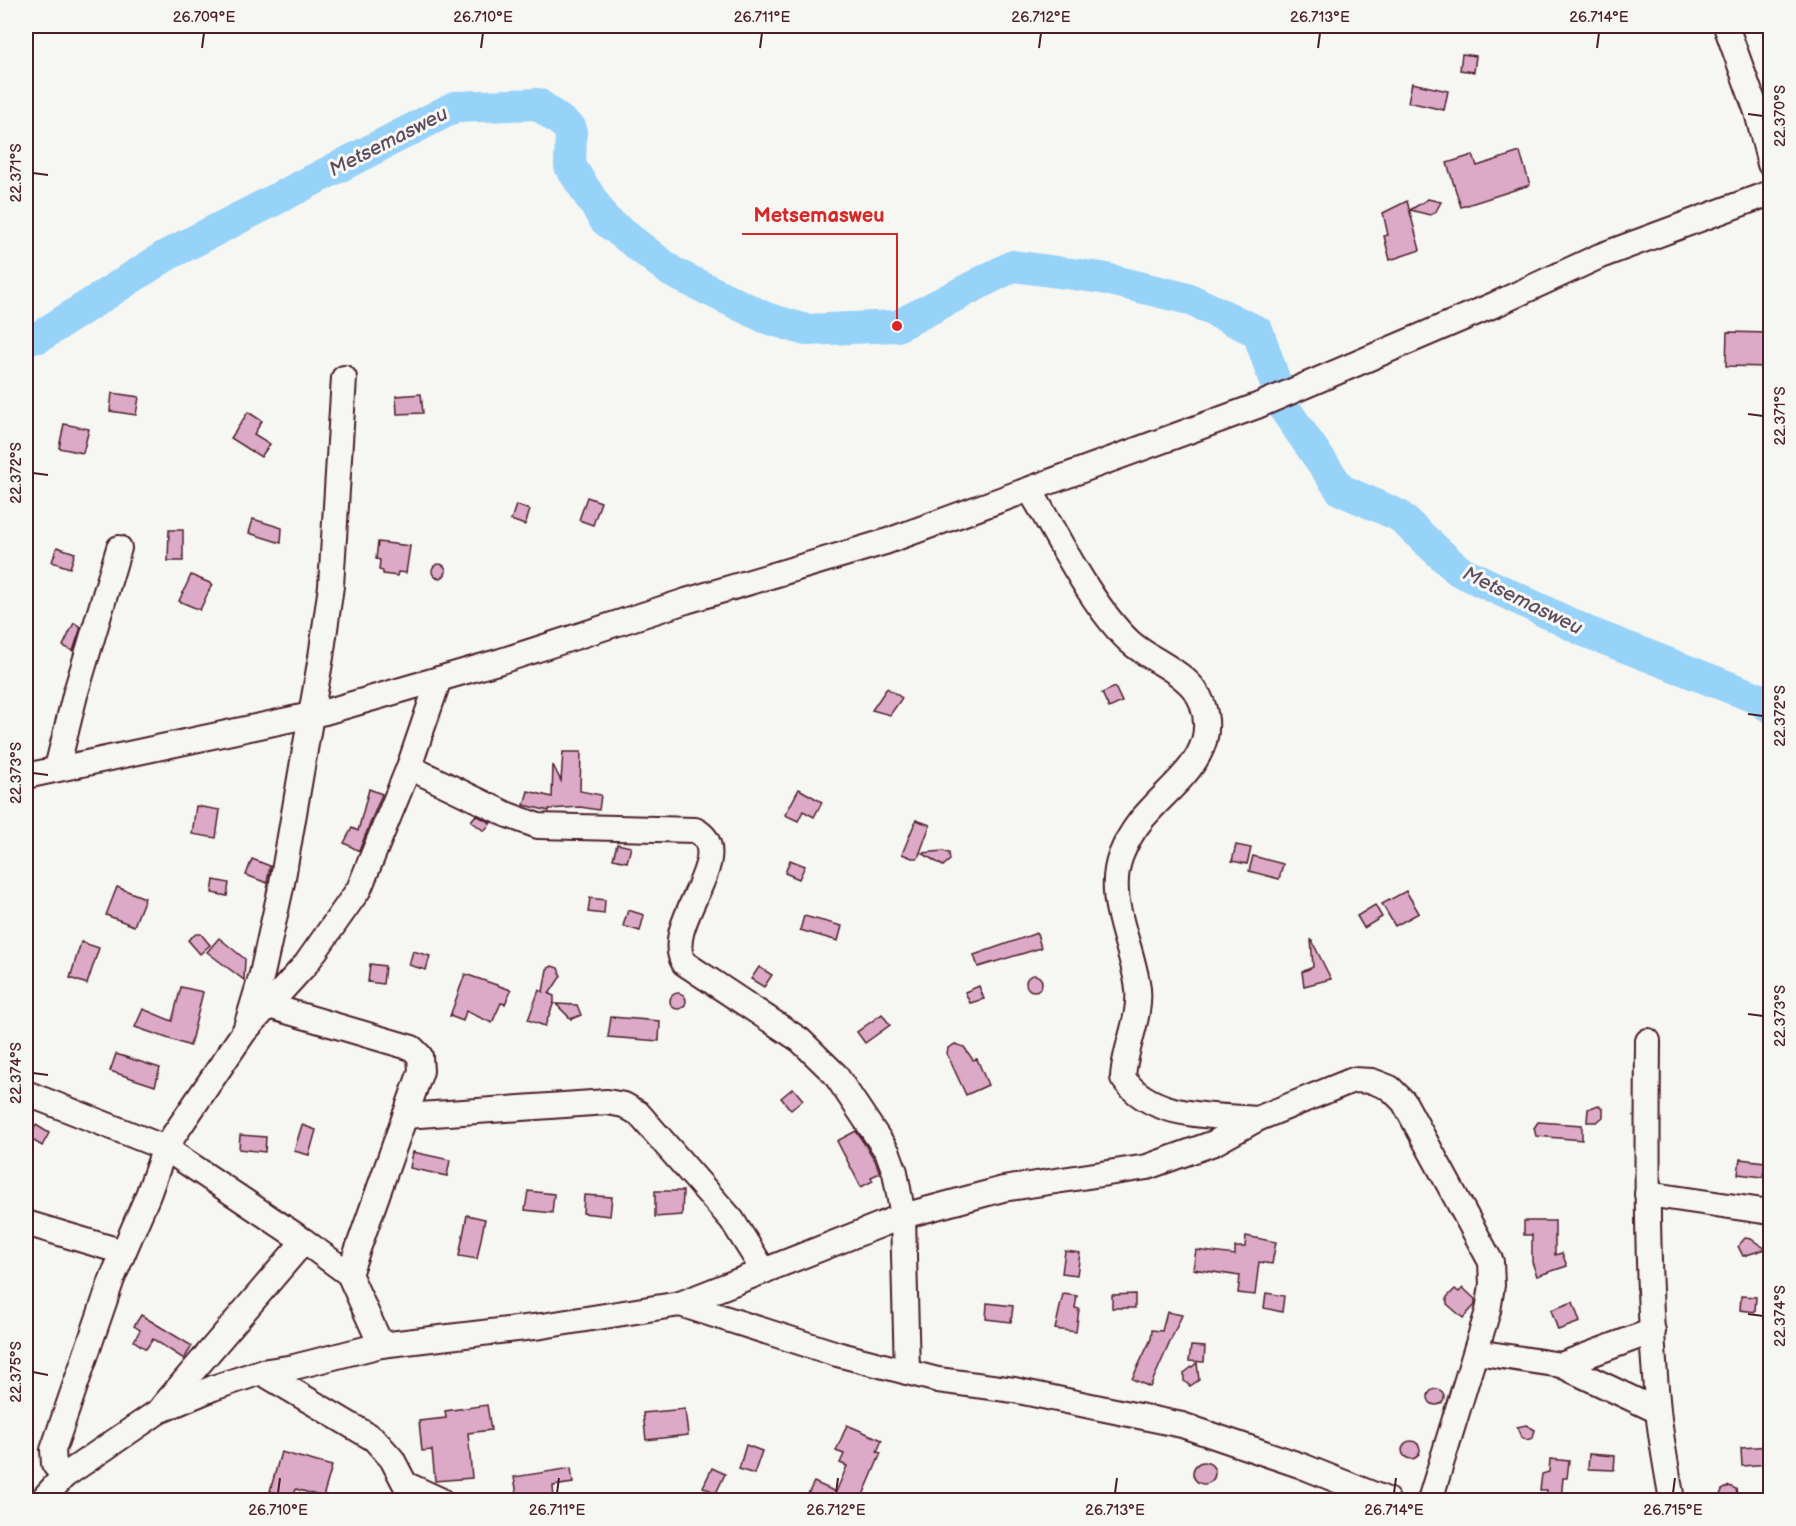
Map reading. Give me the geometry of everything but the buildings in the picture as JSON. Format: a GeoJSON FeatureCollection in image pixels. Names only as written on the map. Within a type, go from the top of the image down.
{"type":"FeatureCollection","features":[{"type":"Feature","properties":{"kind":"street"},"geometry":{"type":"LineString","coordinates":[[1726,26],[1758,112],[1770,164]]}},
{"type":"Feature","properties":{"kind":"street"},"geometry":{"type":"LineString","coordinates":[[26,776],[310,716],[439,680],[686,601],[885,542],[1257,406],[1496,304],[1600,256],[1770,193]]}},
{"type":"Feature","properties":{"kind":"street"},"geometry":{"type":"LineString","coordinates":[[244,1032],[262,974],[280,893],[331,586],[344,378]]}},
{"type":"Feature","properties":{"kind":"street"},"geometry":{"type":"LineString","coordinates":[[1030,490],[1106,615],[1131,643],[1187,682],[1202,700],[1206,716],[1206,736],[1200,756],[1138,824],[1121,856],[1116,890],[1138,989],[1123,1078],[1131,1089],[1154,1105],[1184,1113],[1257,1119]]}},
{"type":"Feature","properties":{"kind":"street"},"geometry":{"type":"LineString","coordinates":[[57,768],[75,695],[119,548]]}},
{"type":"Feature","properties":{"kind":"street"},"geometry":{"type":"LineString","coordinates":[[64,1476],[54,1464],[53,1450],[123,1252],[148,1195],[165,1148],[244,1032],[331,932],[359,889],[409,767],[439,680]]}},
{"type":"Feature","properties":{"kind":"street"},"geometry":{"type":"LineString","coordinates":[[409,767],[508,815],[538,826],[694,830],[706,836],[711,848],[709,863],[682,929],[679,955],[684,963],[800,1040],[836,1074],[888,1153],[895,1172],[903,1216],[907,1372]]}},
{"type":"Feature","properties":{"kind":"street"},"geometry":{"type":"LineString","coordinates":[[269,1006],[412,1048],[420,1056],[422,1071],[349,1274]]}},
{"type":"Feature","properties":{"kind":"street"},"geometry":{"type":"LineString","coordinates":[[1648,1041],[1647,1194],[1653,1332],[1658,1411],[1672,1500]]}},
{"type":"Feature","properties":{"kind":"street"},"geometry":{"type":"LineString","coordinates":[[42,1500],[64,1476],[159,1411],[213,1388],[261,1372],[294,1367],[381,1345],[542,1326],[680,1304],[903,1216],[1003,1189],[1147,1167],[1214,1143],[1257,1119],[1353,1080],[1372,1081],[1390,1088],[1404,1102],[1491,1263],[1492,1285],[1488,1311],[1430,1500]]}},
{"type":"Feature","properties":{"kind":"street"},"geometry":{"type":"LineString","coordinates":[[26,1093],[165,1148],[304,1241],[349,1274],[381,1345]]}},
{"type":"Feature","properties":{"kind":"street"},"geometry":{"type":"LineString","coordinates":[[405,1116],[607,1102],[624,1105],[638,1113],[732,1220],[764,1271]]}},
{"type":"Feature","properties":{"kind":"street"},"geometry":{"type":"LineString","coordinates":[[1647,1194],[1770,1212]]}},
{"type":"Feature","properties":{"kind":"street"},"geometry":{"type":"LineString","coordinates":[[26,1223],[123,1252]]}},
{"type":"Feature","properties":{"kind":"street"},"geometry":{"type":"LineString","coordinates":[[159,1411],[304,1241]]}},
{"type":"Feature","properties":{"kind":"street"},"geometry":{"type":"LineString","coordinates":[[680,1304],[837,1354],[938,1380],[1014,1390],[1182,1425],[1302,1466],[1387,1500]]}},
{"type":"Feature","properties":{"kind":"street"},"geometry":{"type":"LineString","coordinates":[[1561,1365],[1653,1332]]}},
{"type":"Feature","properties":{"kind":"street"},"geometry":{"type":"LineString","coordinates":[[1476,1352],[1561,1365],[1658,1411]]}},
{"type":"Feature","properties":{"kind":"street"},"geometry":{"type":"LineString","coordinates":[[261,1372],[374,1439],[392,1459],[405,1484],[440,1500]]}},
{"type":"Feature","properties":{"kind":"waterway","name":"Metsemasweu"},"geometry":{"type":"LineString","coordinates":[[26,338],[39,337],[167,255],[455,107],[538,104],[571,129],[570,166],[605,220],[672,272],[766,318],[806,330],[897,326],[1013,266],[1102,278],[1189,299],[1258,332],[1284,408],[1341,490],[1398,515],[1458,570],[1587,632],[1757,698],[1770,707]]}},
{"type":"Feature","properties":{"kind":"place","name":"Metsemasweu"},"geometry":{"type":"Point","coordinates":[897,326]}}]}
